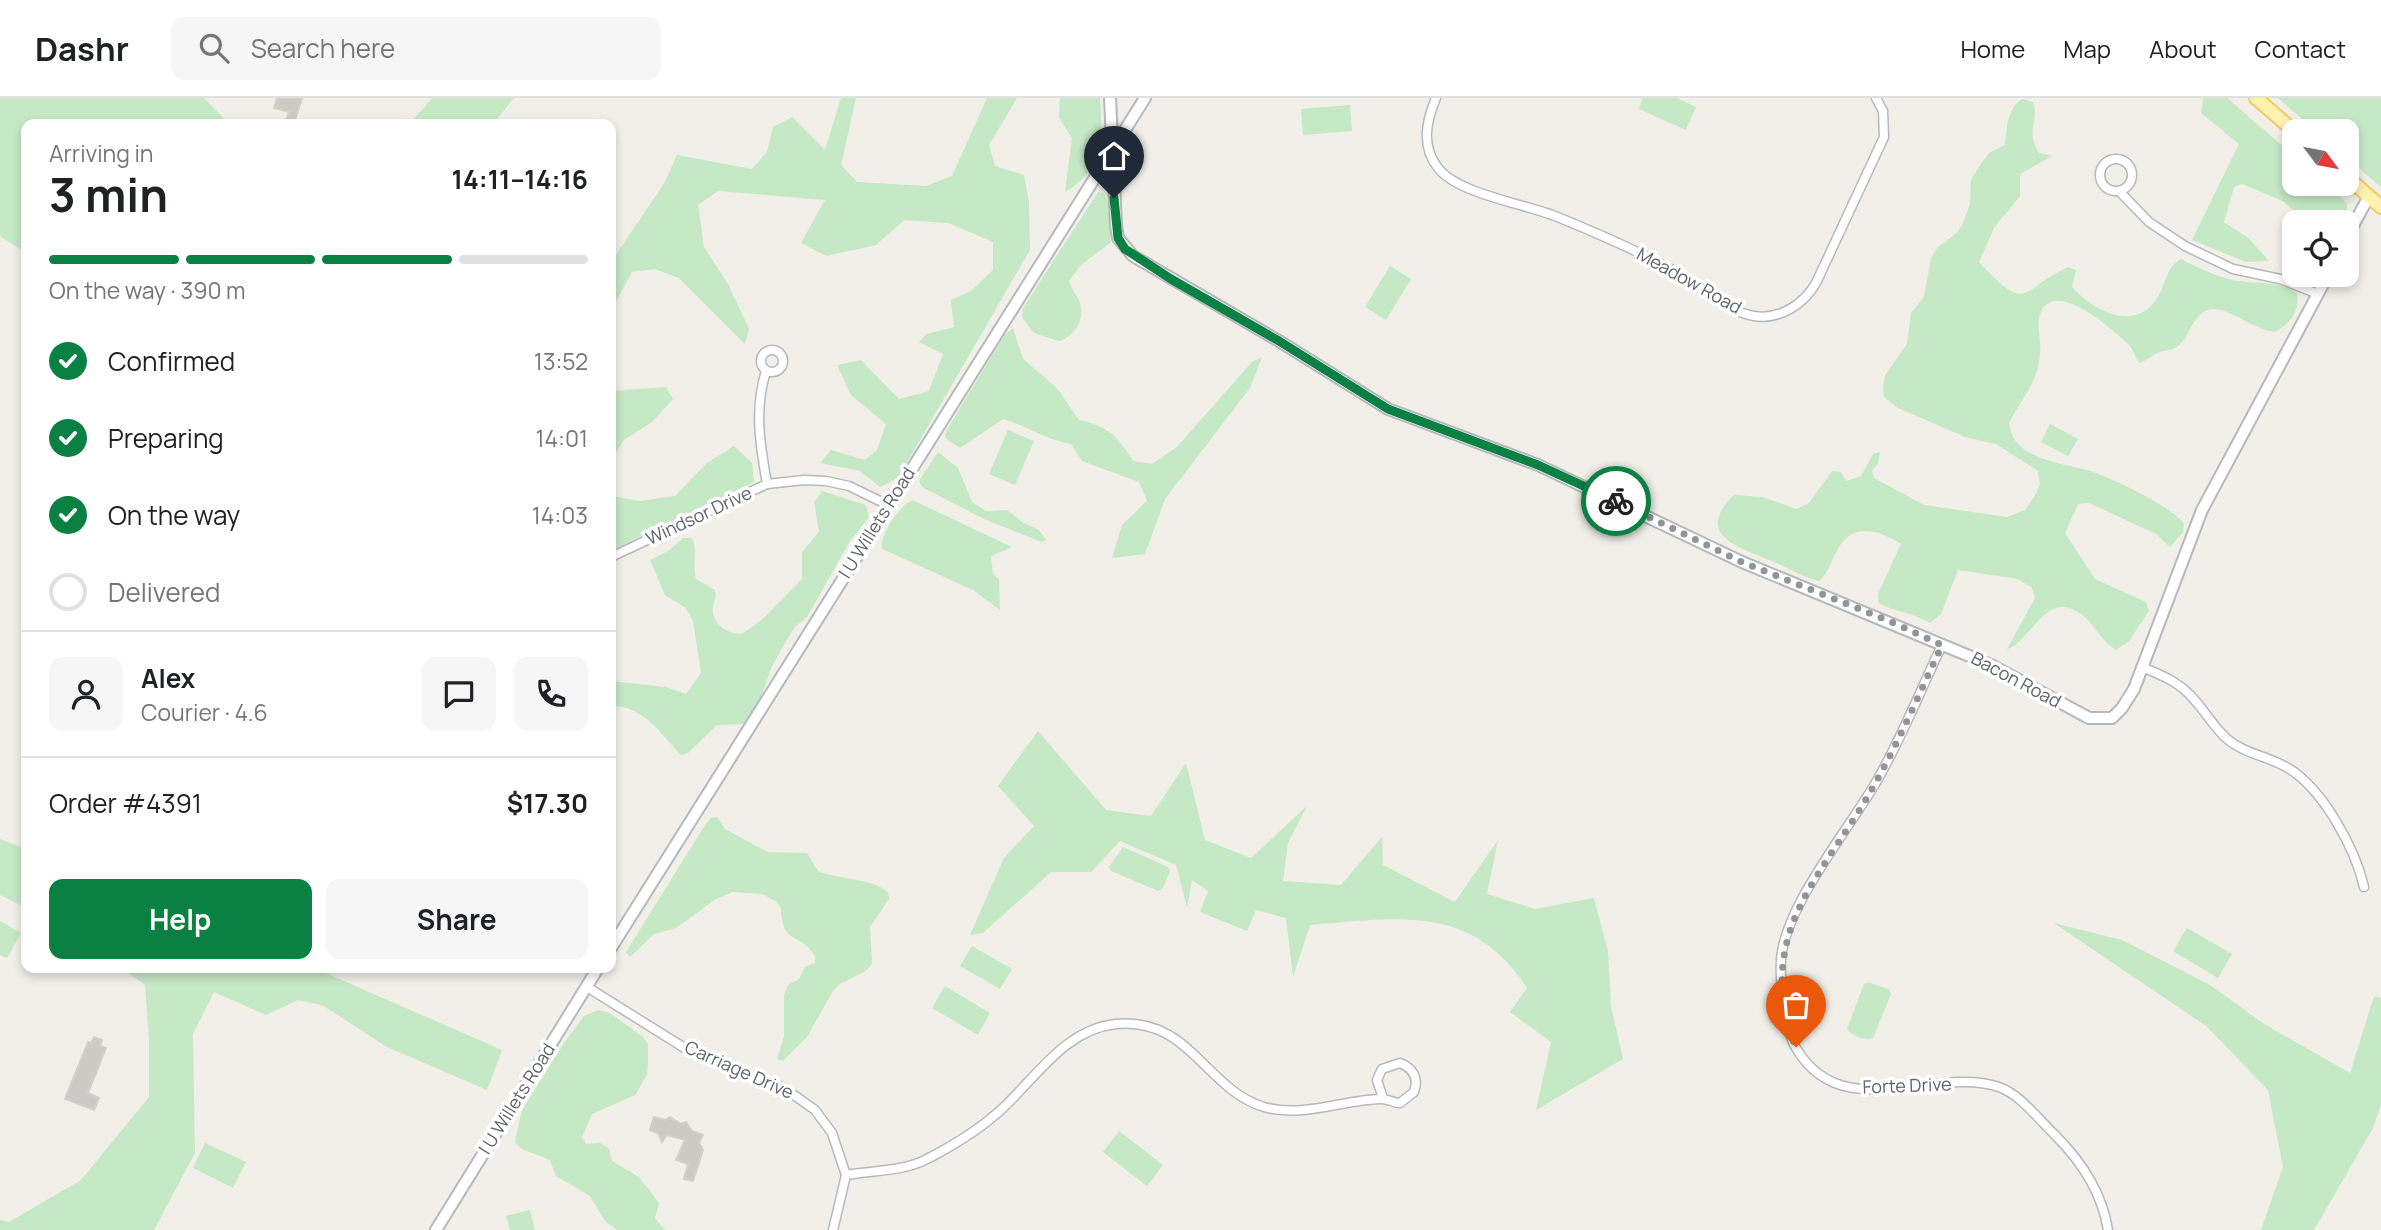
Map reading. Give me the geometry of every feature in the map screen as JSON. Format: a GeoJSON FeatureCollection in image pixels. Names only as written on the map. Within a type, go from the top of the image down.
{"type":"FeatureCollection","features":[{"type":"Feature","properties":{"kind":"main road"},"geometry":{"type":"LineString","coordinates":[[2256,98],[2282,121]]}},
{"type":"Feature","properties":{"kind":"main road"},"geometry":{"type":"LineString","coordinates":[[2359,187],[2381,207]]}},
{"type":"Feature","properties":{"kind":"street","name":"Bacon Road"},"geometry":{"type":"LineString","coordinates":[[1111,98],[1116,225],[1118,238],[1125,249],[1388,409],[1538,465],[1742,562],[1991,664],[2082,715],[2099,720],[2112,718],[2122,708],[2142,667],[2202,510],[2322,287]]}},
{"type":"Feature","properties":{"kind":"street","name":"I U Willets Road"},"geometry":{"type":"LineString","coordinates":[[616,940],[1145,98]]}},
{"type":"Feature","properties":{"kind":"street","name":"Meadow Road"},"geometry":{"type":"LineString","coordinates":[[1436,98],[1426,127],[1426,139],[1432,159],[1448,178],[1465,187],[1536,208],[1620,243],[1676,272],[1735,310],[1768,317],[1802,302],[1816,284],[1884,137],[1883,111],[1876,98]]}},
{"type":"Feature","properties":{"kind":"street"},"geometry":{"type":"LineString","coordinates":[[2119,191],[2130,183],[2132,174],[2129,165],[2116,159],[2104,164],[2100,178],[2105,186],[2119,191],[2149,222],[2185,246],[2233,269],[2280,279],[2318,294]]}},
{"type":"Feature","properties":{"kind":"street"},"geometry":{"type":"LineString","coordinates":[[2359,215],[2369,196]]}},
{"type":"Feature","properties":{"kind":"street"},"geometry":{"type":"LineString","coordinates":[[766,371],[759,396],[758,423],[767,484]]}},
{"type":"Feature","properties":{"kind":"street","name":"Windsor Drive"},"geometry":{"type":"LineString","coordinates":[[616,555],[767,484],[826,481],[849,486],[888,505]]}},
{"type":"Feature","properties":{"kind":"street","name":"Forte Drive"},"geometry":{"type":"LineString","coordinates":[[1942,645],[1877,782],[1794,914],[1781,960],[1788,1027],[1796,1047],[1808,1065],[1848,1088],[1871,1090],[1985,1084],[2008,1092],[2069,1150],[2088,1176],[2104,1208],[2108,1230]]}},
{"type":"Feature","properties":{"kind":"street"},"geometry":{"type":"LineString","coordinates":[[2142,667],[2172,680],[2189,693],[2227,739],[2248,752],[2287,767],[2306,782],[2353,851],[2364,887]]}},
{"type":"Feature","properties":{"kind":"street","name":"I U Willets Road"},"geometry":{"type":"LineString","coordinates":[[436,1230],[595,973]]}},
{"type":"Feature","properties":{"kind":"street","name":"Carriage Drive"},"geometry":{"type":"LineString","coordinates":[[587,987],[691,1052],[784,1088],[802,1099],[815,1110],[832,1133],[846,1175]]}},
{"type":"Feature","properties":{"kind":"street"},"geometry":{"type":"LineString","coordinates":[[833,1230],[846,1175],[901,1168],[930,1158],[1002,1109],[1069,1042],[1089,1031],[1114,1024],[1143,1025],[1168,1033],[1193,1051],[1236,1093],[1263,1106],[1297,1110],[1383,1098],[1401,1103],[1411,1097],[1416,1080],[1411,1069],[1400,1063],[1382,1069],[1377,1087],[1383,1098]]}},
{"type":"Feature","properties":{"kind":"green space"},"geometry":{"type":"Polygon","coordinates":[[[0,98],[204,98],[224,119],[21,119],[21,250],[0,236],[0,98]]]}},
{"type":"Feature","properties":{"kind":"green space"},"geometry":{"type":"Polygon","coordinates":[[[432,98],[514,98],[497,119],[413,119],[432,98]]]}},
{"type":"Feature","properties":{"kind":"green space"},"geometry":{"type":"Polygon","coordinates":[[[841,98],[856,98],[841,165],[857,182],[926,186],[952,176],[987,98],[1017,98],[989,145],[995,166],[1024,175],[1029,202],[1030,250],[898,478],[880,487],[860,471],[820,463],[831,450],[865,460],[877,450],[886,424],[851,395],[837,365],[861,360],[899,399],[929,391],[943,354],[919,342],[927,334],[954,327],[951,300],[971,291],[993,270],[993,242],[948,223],[904,220],[876,245],[826,256],[801,243],[825,200],[718,191],[698,205],[704,247],[728,284],[749,329],[745,344],[679,278],[655,269],[632,272],[616,301],[616,255],[665,182],[677,155],[752,169],[767,152],[773,127],[792,117],[825,150],[841,98]]]}},
{"type":"Feature","properties":{"kind":"green space"},"geometry":{"type":"Polygon","coordinates":[[[1060,98],[1100,98],[1101,139],[1095,163],[1078,183],[1065,192],[1072,138],[1059,118],[1060,98]]]}},
{"type":"Feature","properties":{"kind":"green space"},"geometry":{"type":"Polygon","coordinates":[[[1643,98],[1677,98],[1696,107],[1686,130],[1639,109],[1643,98]]]}},
{"type":"Feature","properties":{"kind":"green space"},"geometry":{"type":"Polygon","coordinates":[[[2203,98],[2227,98],[2282,146],[2282,196],[2339,196],[2347,203],[2347,210],[2293,210],[2283,201],[2242,184],[2234,187],[2224,222],[2248,238],[2269,261],[2246,262],[2192,240],[2239,144],[2201,113],[2203,98]]]}},
{"type":"Feature","properties":{"kind":"green space"},"geometry":{"type":"Polygon","coordinates":[[[2278,98],[2381,98],[2381,187],[2359,168],[2359,119],[2302,119],[2278,98]]]}},
{"type":"Feature","properties":{"kind":"green space"},"geometry":{"type":"Polygon","coordinates":[[[2022,99],[2033,102],[2035,116],[2032,132],[2035,144],[2039,153],[2052,156],[2020,174],[2020,196],[1994,228],[1979,262],[2007,289],[2024,293],[2068,267],[2076,270],[2072,287],[2092,304],[2116,315],[2140,314],[2150,307],[2159,295],[2170,270],[2181,259],[2227,279],[2274,284],[2297,294],[2297,306],[2293,316],[2275,332],[2222,310],[2207,310],[2196,319],[2179,345],[2139,363],[2129,345],[2112,329],[2074,305],[2062,301],[2051,302],[2040,313],[2038,366],[2032,384],[2009,423],[2012,435],[2019,445],[2040,458],[2113,480],[2154,501],[2184,523],[2183,532],[2170,547],[2156,534],[2089,503],[2078,504],[2065,533],[2095,579],[2146,602],[2149,611],[2129,641],[2116,650],[2091,623],[2069,608],[2058,608],[2049,612],[2024,637],[2007,649],[2035,598],[2032,588],[2018,579],[1958,570],[1941,614],[1930,623],[1885,606],[1879,603],[1878,594],[1901,544],[1874,532],[1857,532],[1842,542],[1819,581],[1728,541],[1718,522],[1722,510],[1734,495],[1762,497],[1797,509],[1809,503],[1832,471],[1841,472],[1846,481],[1861,476],[1873,454],[1880,452],[1878,464],[1872,470],[1874,478],[1924,505],[2007,517],[2025,510],[2040,485],[2038,471],[1996,444],[1965,437],[1898,408],[1884,397],[1883,388],[1885,375],[1907,344],[1911,313],[1924,297],[1931,258],[1937,248],[1958,232],[1963,223],[1970,204],[1971,180],[1989,153],[2005,145],[2007,126],[2017,103],[2022,99]]]}},
{"type":"Feature","properties":{"kind":"green space"},"geometry":{"type":"Polygon","coordinates":[[[1350,105],[1352,131],[1303,135],[1301,109],[1350,105]]]}},
{"type":"Feature","properties":{"kind":"green space"},"geometry":{"type":"Polygon","coordinates":[[[1098,192],[1103,193],[1108,202],[1111,242],[1081,265],[1069,281],[1079,300],[1080,321],[1070,336],[1059,341],[1034,333],[1022,317],[1023,308],[1098,192]]]}},
{"type":"Feature","properties":{"kind":"green space"},"geometry":{"type":"Polygon","coordinates":[[[1390,266],[1411,279],[1386,320],[1365,307],[1390,266]]]}},
{"type":"Feature","properties":{"kind":"green space"},"geometry":{"type":"Polygon","coordinates":[[[1013,328],[1023,359],[1056,387],[1079,420],[1111,433],[1133,461],[1152,464],[1177,447],[1252,362],[1262,357],[1250,388],[1165,499],[1145,554],[1112,558],[1122,525],[1147,501],[1139,482],[1082,461],[1071,444],[1003,419],[960,448],[945,438],[946,431],[1004,336],[1013,328]]]}},
{"type":"Feature","properties":{"kind":"green space"},"geometry":{"type":"Polygon","coordinates":[[[666,387],[673,399],[652,422],[624,440],[616,452],[616,391],[666,387]]]}},
{"type":"Feature","properties":{"kind":"green space"},"geometry":{"type":"Polygon","coordinates":[[[2050,424],[2078,439],[2068,456],[2041,442],[2050,424]]]}},
{"type":"Feature","properties":{"kind":"green space"},"geometry":{"type":"Polygon","coordinates":[[[1008,430],[1034,441],[1015,485],[989,474],[1008,430]]]}},
{"type":"Feature","properties":{"kind":"green space"},"geometry":{"type":"Polygon","coordinates":[[[734,446],[752,463],[754,482],[616,549],[616,497],[640,501],[675,496],[707,463],[734,446]]]}},
{"type":"Feature","properties":{"kind":"green space"},"geometry":{"type":"Polygon","coordinates":[[[938,452],[958,468],[972,502],[986,511],[1007,510],[1022,522],[1039,530],[1046,540],[1042,542],[984,519],[922,487],[919,481],[938,452]]]}},
{"type":"Feature","properties":{"kind":"green space"},"geometry":{"type":"Polygon","coordinates":[[[822,491],[866,505],[869,517],[850,541],[807,617],[795,627],[788,638],[772,666],[758,706],[745,724],[717,725],[688,753],[681,755],[642,716],[633,710],[616,706],[616,682],[666,687],[686,694],[701,673],[693,621],[686,608],[665,595],[650,560],[668,551],[683,538],[692,538],[696,579],[715,590],[713,612],[717,623],[726,630],[742,634],[763,619],[802,579],[802,552],[819,532],[814,502],[822,491]]]}},
{"type":"Feature","properties":{"kind":"green space"},"geometry":{"type":"Polygon","coordinates":[[[912,500],[1012,547],[991,556],[993,574],[999,579],[1000,610],[973,590],[882,549],[884,536],[891,522],[912,500]]]}},
{"type":"Feature","properties":{"kind":"green space"},"geometry":{"type":"Polygon","coordinates":[[[1038,731],[1106,810],[1151,816],[1186,763],[1205,840],[1251,858],[1307,806],[1288,843],[1283,881],[1341,885],[1382,837],[1383,865],[1455,902],[1498,840],[1487,894],[1535,909],[1594,898],[1608,951],[1611,1007],[1623,1059],[1536,1110],[1551,1042],[1510,1012],[1527,988],[1505,961],[1482,941],[1457,929],[1431,922],[1403,919],[1310,925],[1293,977],[1286,918],[1256,910],[1247,931],[1200,912],[1208,891],[1192,880],[1187,907],[1176,865],[1120,841],[1091,872],[1051,872],[983,933],[970,935],[1004,858],[1034,826],[998,786],[1038,731]]]}},
{"type":"Feature","properties":{"kind":"green space"},"geometry":{"type":"Polygon","coordinates":[[[717,817],[725,829],[767,852],[807,853],[818,871],[866,882],[883,888],[888,893],[889,899],[870,927],[872,963],[867,970],[840,984],[833,991],[807,1037],[783,1061],[777,1059],[784,1037],[784,995],[788,985],[799,979],[805,967],[815,963],[815,956],[804,943],[788,934],[776,901],[762,894],[733,892],[716,899],[676,928],[654,934],[630,957],[626,952],[705,825],[711,818],[717,817]]]}},
{"type":"Feature","properties":{"kind":"green space"},"geometry":{"type":"Polygon","coordinates":[[[0,839],[21,847],[21,906],[0,895],[0,839]]]}},
{"type":"Feature","properties":{"kind":"green space"},"geometry":{"type":"Polygon","coordinates":[[[1123,847],[1168,867],[1170,871],[1163,888],[1158,891],[1111,871],[1109,867],[1123,847]]]}},
{"type":"Feature","properties":{"kind":"green space"},"geometry":{"type":"Polygon","coordinates":[[[0,921],[21,933],[7,958],[0,955],[0,921]]]}},
{"type":"Feature","properties":{"kind":"green space"},"geometry":{"type":"Polygon","coordinates":[[[2054,923],[2122,940],[2210,985],[2264,1024],[2350,1073],[2374,996],[2381,998],[2381,1105],[2373,1128],[2314,1230],[2261,1230],[2283,1167],[2268,1090],[2206,1026],[2054,923]]]}},
{"type":"Feature","properties":{"kind":"green space"},"geometry":{"type":"Polygon","coordinates":[[[2187,928],[2232,954],[2218,978],[2173,951],[2187,928]]]}},
{"type":"Feature","properties":{"kind":"green space"},"geometry":{"type":"Polygon","coordinates":[[[972,946],[1012,969],[1000,989],[960,966],[972,946]]]}},
{"type":"Feature","properties":{"kind":"green space"},"geometry":{"type":"Polygon","coordinates":[[[129,973],[325,973],[502,1050],[487,1090],[387,1047],[322,1005],[298,1000],[266,1015],[214,992],[193,1034],[195,1153],[154,1230],[0,1230],[0,1220],[9,1222],[81,1180],[149,1097],[149,1038],[145,985],[129,973]]]}},
{"type":"Feature","properties":{"kind":"green space"},"geometry":{"type":"Polygon","coordinates":[[[1868,982],[1888,989],[1891,994],[1873,1038],[1866,1039],[1855,1036],[1847,1029],[1864,984],[1868,982]]]}},
{"type":"Feature","properties":{"kind":"green space"},"geometry":{"type":"Polygon","coordinates":[[[945,986],[990,1013],[978,1035],[932,1008],[945,986]]]}},
{"type":"Feature","properties":{"kind":"green space"},"geometry":{"type":"Polygon","coordinates":[[[598,1010],[610,1013],[643,1037],[648,1044],[647,1075],[635,1095],[592,1114],[582,1137],[586,1144],[600,1143],[609,1149],[612,1161],[639,1177],[659,1203],[655,1218],[665,1230],[617,1230],[605,1221],[590,1196],[556,1176],[550,1160],[522,1149],[515,1142],[522,1110],[564,1043],[584,1016],[598,1010]]]}},
{"type":"Feature","properties":{"kind":"green space"},"geometry":{"type":"Polygon","coordinates":[[[1119,1131],[1163,1165],[1147,1186],[1103,1152],[1119,1131]]]}},
{"type":"Feature","properties":{"kind":"green space"},"geometry":{"type":"Polygon","coordinates":[[[205,1143],[246,1162],[233,1188],[193,1168],[205,1143]]]}},
{"type":"Feature","properties":{"kind":"green space"},"geometry":{"type":"Polygon","coordinates":[[[530,1210],[535,1230],[510,1230],[506,1216],[530,1210]]]}},
{"type":"Feature","properties":{"kind":"building"},"geometry":{"type":"Polygon","coordinates":[[[277,98],[302,98],[296,119],[287,119],[289,112],[274,108],[277,98]]]}},
{"type":"Feature","properties":{"kind":"building"},"geometry":{"type":"Polygon","coordinates":[[[94,1037],[102,1040],[100,1046],[106,1048],[88,1093],[99,1098],[94,1110],[65,1099],[88,1042],[91,1043],[94,1037]]]}},
{"type":"Feature","properties":{"kind":"building"},"geometry":{"type":"Polygon","coordinates":[[[654,1117],[665,1120],[670,1117],[681,1124],[686,1122],[692,1131],[703,1135],[699,1143],[703,1150],[693,1181],[684,1179],[688,1164],[676,1160],[685,1140],[667,1135],[662,1142],[658,1133],[650,1130],[654,1117]]]}},
{"type":"Feature","properties":{"kind":"way so far"},"geometry":{"type":"LineString","coordinates":[[1616,501],[1742,562],[1942,645],[1877,782],[1794,914],[1781,960],[1785,1011],[1796,1047]]}},
{"type":"Feature","properties":{"kind":"route"},"geometry":{"type":"LineString","coordinates":[[1114,198],[1118,238],[1125,249],[1171,279],[1329,370],[1388,409],[1422,424],[1485,443],[1616,501]]}}]}
